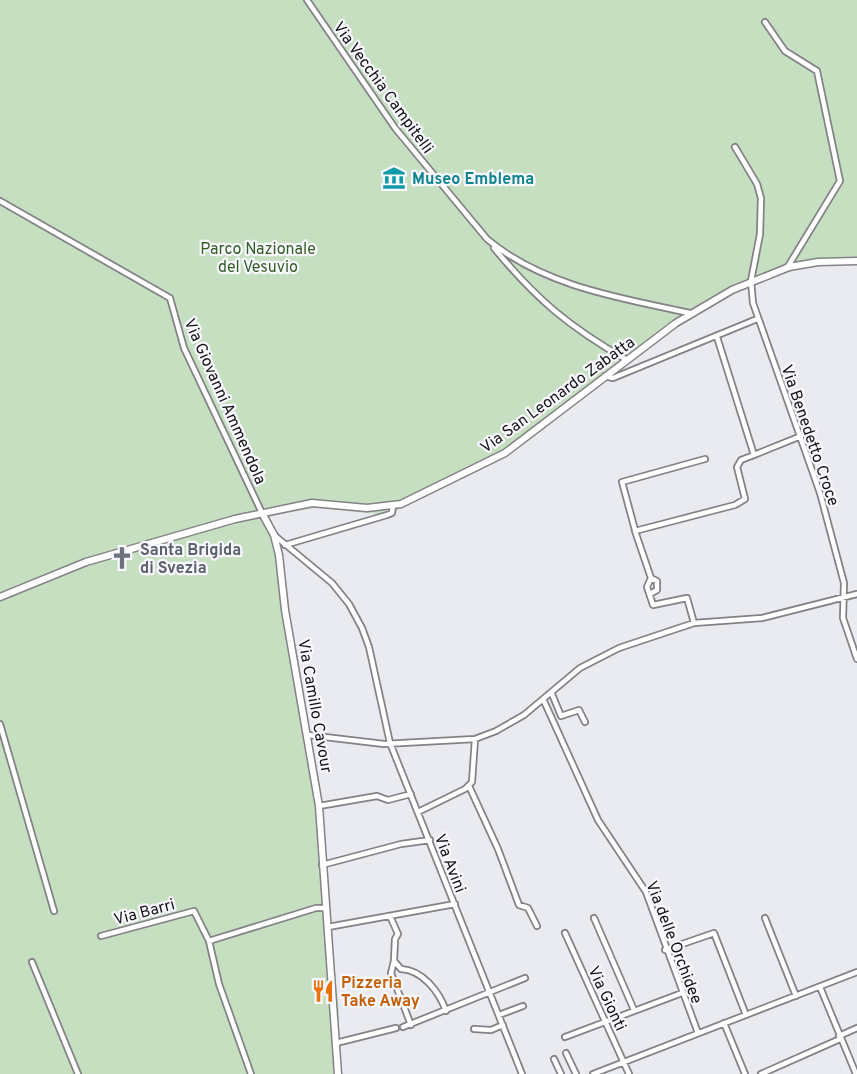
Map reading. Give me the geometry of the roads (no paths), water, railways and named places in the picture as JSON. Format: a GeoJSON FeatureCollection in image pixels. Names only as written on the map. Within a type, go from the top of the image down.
{"type":"FeatureCollection","features":[{"type":"Feature","properties":{"kind":"street","name":"Via Vecchia Campitelli"},"geometry":{"type":"LineString","coordinates":[[307,0],[395,128],[486,239],[524,266],[555,278],[640,302],[690,313]]}},
{"type":"Feature","properties":{"kind":"street"},"geometry":{"type":"LineString","coordinates":[[765,22],[784,51],[817,71],[840,178],[839,185],[786,268]]}},
{"type":"Feature","properties":{"kind":"street"},"geometry":{"type":"LineString","coordinates":[[735,147],[756,184],[761,198],[760,234],[751,280]]}},
{"type":"Feature","properties":{"kind":"street","name":"Via Giovanni Ammendola"},"geometry":{"type":"LineString","coordinates":[[0,201],[170,298],[184,348],[262,513]]}},
{"type":"Feature","properties":{"kind":"street"},"geometry":{"type":"LineString","coordinates":[[486,239],[524,285],[547,307],[627,360]]}},
{"type":"Feature","properties":{"kind":"street","name":"Via San Leonardo Zabatta"},"geometry":{"type":"LineString","coordinates":[[0,597],[117,552],[194,529],[312,503],[367,508],[393,506],[423,495],[505,453],[690,313],[751,280],[786,268],[818,262],[857,261]]}},
{"type":"Feature","properties":{"kind":"street","name":"Via Benedetto Croce"},"geometry":{"type":"LineString","coordinates":[[751,280],[758,319],[801,436],[842,573],[843,618],[857,658]]}},
{"type":"Feature","properties":{"kind":"street"},"geometry":{"type":"LineString","coordinates":[[605,376],[613,378],[758,319]]}},
{"type":"Feature","properties":{"kind":"street"},"geometry":{"type":"LineString","coordinates":[[717,337],[754,455]]}},
{"type":"Feature","properties":{"kind":"street"},"geometry":{"type":"LineString","coordinates":[[694,623],[687,598],[653,605],[647,587],[651,578],[635,531],[742,502],[745,496],[738,464],[801,436]]}},
{"type":"Feature","properties":{"kind":"street"},"geometry":{"type":"LineString","coordinates":[[635,530],[622,482],[705,459]]}},
{"type":"Feature","properties":{"kind":"street"},"geometry":{"type":"LineString","coordinates":[[285,545],[310,539],[352,523],[387,515],[392,513],[393,506]]}},
{"type":"Feature","properties":{"kind":"street","name":"Via Camillo Cavour"},"geometry":{"type":"LineString","coordinates":[[262,513],[274,535],[319,806],[338,1074]]}},
{"type":"Feature","properties":{"kind":"street","name":"Via Avini"},"geometry":{"type":"LineString","coordinates":[[274,535],[332,582],[349,604],[362,628],[369,647],[390,742],[522,1074]]}},
{"type":"Feature","properties":{"kind":"street"},"geometry":{"type":"LineString","coordinates":[[650,594],[657,590],[658,586],[657,581],[651,578]]}},
{"type":"Feature","properties":{"kind":"street"},"geometry":{"type":"LineString","coordinates":[[308,735],[384,744],[475,739],[496,731],[544,701],[568,678],[596,658],[651,636],[694,623],[762,618],[857,594]]}},
{"type":"Feature","properties":{"kind":"street"},"geometry":{"type":"LineString","coordinates":[[552,694],[561,716],[579,710],[585,722]]}},
{"type":"Feature","properties":{"kind":"street","name":"Via delle Orchidee"},"geometry":{"type":"LineString","coordinates":[[544,701],[598,820],[646,892],[665,950],[698,1034]]}},
{"type":"Feature","properties":{"kind":"street"},"geometry":{"type":"LineString","coordinates":[[0,724],[54,911]]}},
{"type":"Feature","properties":{"kind":"street"},"geometry":{"type":"LineString","coordinates":[[418,812],[469,786],[475,775],[475,739]]}},
{"type":"Feature","properties":{"kind":"street"},"geometry":{"type":"LineString","coordinates":[[469,786],[498,849],[519,905],[528,908],[537,926]]}},
{"type":"Feature","properties":{"kind":"street"},"geometry":{"type":"LineString","coordinates":[[319,806],[377,796],[388,800],[411,794]]}},
{"type":"Feature","properties":{"kind":"street"},"geometry":{"type":"LineString","coordinates":[[322,865],[401,844],[430,840]]}},
{"type":"Feature","properties":{"kind":"street"},"geometry":{"type":"LineString","coordinates":[[328,927],[455,904]]}},
{"type":"Feature","properties":{"kind":"street"},"geometry":{"type":"LineString","coordinates":[[251,1074],[219,984],[209,941],[316,908],[326,908]]}},
{"type":"Feature","properties":{"kind":"street","name":"Via Barri"},"geometry":{"type":"LineString","coordinates":[[101,936],[194,911],[209,941]]}},
{"type":"Feature","properties":{"kind":"street"},"geometry":{"type":"LineString","coordinates":[[390,916],[398,934],[394,943],[394,961],[390,973],[411,1025]]}},
{"type":"Feature","properties":{"kind":"street"},"geometry":{"type":"LineString","coordinates":[[594,918],[634,1010]]}},
{"type":"Feature","properties":{"kind":"street"},"geometry":{"type":"LineString","coordinates":[[765,918],[796,996]]}},
{"type":"Feature","properties":{"kind":"street","name":"Via Gionti"},"geometry":{"type":"LineString","coordinates":[[565,933],[629,1074]]}},
{"type":"Feature","properties":{"kind":"street"},"geometry":{"type":"LineString","coordinates":[[665,950],[714,933],[746,1015]]}},
{"type":"Feature","properties":{"kind":"street"},"geometry":{"type":"LineString","coordinates":[[394,961],[401,969],[414,970],[438,991],[446,1011]]}},
{"type":"Feature","properties":{"kind":"street"},"geometry":{"type":"LineString","coordinates":[[33,962],[78,1074]]}},
{"type":"Feature","properties":{"kind":"street"},"geometry":{"type":"LineString","coordinates":[[593,1074],[857,972]]}},
{"type":"Feature","properties":{"kind":"street"},"geometry":{"type":"LineString","coordinates":[[403,1027],[525,978]]}},
{"type":"Feature","properties":{"kind":"street"},"geometry":{"type":"LineString","coordinates":[[820,987],[839,1038],[856,1074]]}},
{"type":"Feature","properties":{"kind":"street"},"geometry":{"type":"LineString","coordinates":[[565,1037],[682,993]]}},
{"type":"Feature","properties":{"kind":"street"},"geometry":{"type":"LineString","coordinates":[[499,1015],[523,1006]]}},
{"type":"Feature","properties":{"kind":"street"},"geometry":{"type":"LineString","coordinates":[[724,1023],[745,1074]]}},
{"type":"Feature","properties":{"kind":"street"},"geometry":{"type":"LineString","coordinates":[[474,1029],[491,1030],[503,1025]]}},
{"type":"Feature","properties":{"kind":"street"},"geometry":{"type":"LineString","coordinates":[[336,1043],[396,1028]]}},
{"type":"Feature","properties":{"kind":"street"},"geometry":{"type":"LineString","coordinates":[[761,1074],[857,1028]]}},
{"type":"Feature","properties":{"kind":"street"},"geometry":{"type":"LineString","coordinates":[[566,1053],[576,1074]]}},
{"type":"Feature","properties":{"kind":"street"},"geometry":{"type":"LineString","coordinates":[[554,1059],[561,1074]]}},
{"type":"Feature","properties":{"kind":"place","name":"Museo Emblema"},"geometry":{"type":"Point","coordinates":[394,178]}},
{"type":"Feature","properties":{"kind":"place","name":"Santa Brigida di Svezia"},"geometry":{"type":"Point","coordinates":[122,558]}},
{"type":"Feature","properties":{"kind":"place","name":"Pizzeria Take Away"},"geometry":{"type":"Point","coordinates":[323,991]}},
{"type":"Feature","properties":{"kind":"park label","name":"Parco Nazionale del Vesuvio"},"geometry":{"type":"Point","coordinates":[258,257]}}]}
